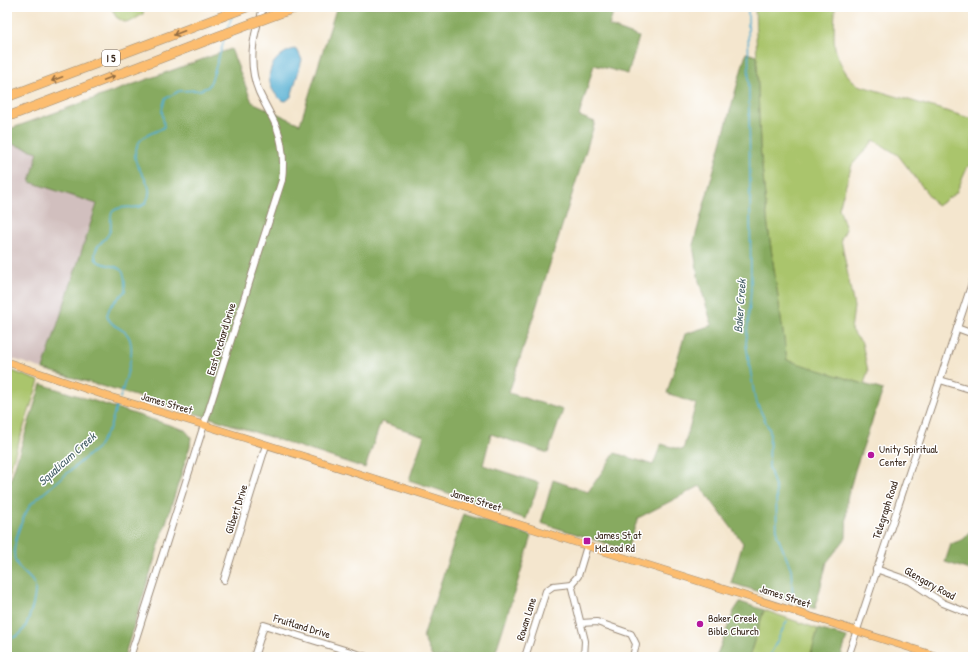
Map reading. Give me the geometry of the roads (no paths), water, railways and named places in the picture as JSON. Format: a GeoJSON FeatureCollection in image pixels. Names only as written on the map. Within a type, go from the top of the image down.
{"type":"FeatureCollection","features":[{"type":"Feature","properties":{"kind":"highway","name":"I 5"},"geometry":{"type":"LineString","coordinates":[[7,98],[247,7]]}},
{"type":"Feature","properties":{"kind":"highway","name":"I 5"},"geometry":{"type":"LineString","coordinates":[[7,117],[299,7]]}},
{"type":"Feature","properties":{"kind":"main road","name":"James Street"},"geometry":{"type":"LineString","coordinates":[[7,362],[107,396],[204,425],[939,657]]}},
{"type":"Feature","properties":{"kind":"street"},"geometry":{"type":"LineString","coordinates":[[261,15],[263,7]]}},
{"type":"Feature","properties":{"kind":"street","name":"East Orchard Drive"},"geometry":{"type":"LineString","coordinates":[[130,657],[282,180],[283,162],[278,129],[259,92],[254,75],[252,51],[258,26]]}},
{"type":"Feature","properties":{"kind":"street","name":"Telegraph Road"},"geometry":{"type":"LineString","coordinates":[[848,657],[973,280]]}},
{"type":"Feature","properties":{"kind":"street"},"geometry":{"type":"LineString","coordinates":[[957,328],[973,334]]}},
{"type":"Feature","properties":{"kind":"street"},"geometry":{"type":"LineString","coordinates":[[940,380],[973,390]]}},
{"type":"Feature","properties":{"kind":"street","name":"Gilbert Drive"},"geometry":{"type":"LineString","coordinates":[[224,580],[266,445]]}},
{"type":"Feature","properties":{"kind":"street"},"geometry":{"type":"LineString","coordinates":[[584,657],[585,641],[572,584],[578,576],[587,546]]}},
{"type":"Feature","properties":{"kind":"street","name":"Glengary Road"},"geometry":{"type":"LineString","coordinates":[[876,569],[910,581],[943,603],[973,615]]}},
{"type":"Feature","properties":{"kind":"street","name":"Rowan Lane"},"geometry":{"type":"LineString","coordinates":[[525,657],[546,591],[553,586],[572,584]]}},
{"type":"Feature","properties":{"kind":"street"},"geometry":{"type":"LineString","coordinates":[[581,623],[597,622],[630,634],[636,644],[633,657]]}},
{"type":"Feature","properties":{"kind":"street","name":"Fruitland Drive"},"geometry":{"type":"LineString","coordinates":[[254,657],[264,625],[367,657]]}},
{"type":"Feature","properties":{"kind":"water"},"geometry":{"type":"Polygon","coordinates":[[[294,49],[298,51],[302,60],[291,97],[286,101],[281,100],[271,85],[269,78],[270,70],[278,57],[285,52],[294,49]]]}},
{"type":"Feature","properties":{"kind":"waterway","name":"Baker Creek"},"geometry":{"type":"LineString","coordinates":[[748,7],[751,290],[746,344],[755,399],[770,431],[769,467],[776,490],[777,535],[791,569],[793,598]]}},
{"type":"Feature","properties":{"kind":"waterway","name":"Squalicum Creek"},"geometry":{"type":"LineString","coordinates":[[228,28],[232,16]]}},
{"type":"Feature","properties":{"kind":"waterway","name":"Squalicum Creek"},"geometry":{"type":"LineString","coordinates":[[120,398],[130,364],[131,345],[125,332],[112,323],[107,315],[110,307],[125,291],[125,283],[123,272],[121,270],[96,260],[96,250],[98,245],[110,231],[112,212],[121,208],[139,207],[146,202],[149,195],[149,188],[136,163],[136,150],[144,137],[164,127],[162,110],[165,99],[179,91],[200,90],[208,87],[212,79],[225,37]]}},
{"type":"Feature","properties":{"kind":"waterway","name":"Squalicum Creek"},"geometry":{"type":"LineString","coordinates":[[7,640],[18,636],[24,629],[32,609],[35,594],[34,584],[19,567],[15,560],[14,554],[16,539],[25,515],[32,503],[98,447],[110,427],[118,401]]}},
{"type":"Feature","properties":{"kind":"waterway","name":"Baker Creek"},"geometry":{"type":"LineString","coordinates":[[769,657],[787,621]]}},
{"type":"Feature","properties":{"kind":"place","name":"Unity Spiritual Center"},"geometry":{"type":"Point","coordinates":[871,455]}},
{"type":"Feature","properties":{"kind":"place","name":"James St at McLeod Rd"},"geometry":{"type":"Point","coordinates":[587,541]}},
{"type":"Feature","properties":{"kind":"place","name":"Baker Creek Bible Church"},"geometry":{"type":"Point","coordinates":[700,624]}}]}
